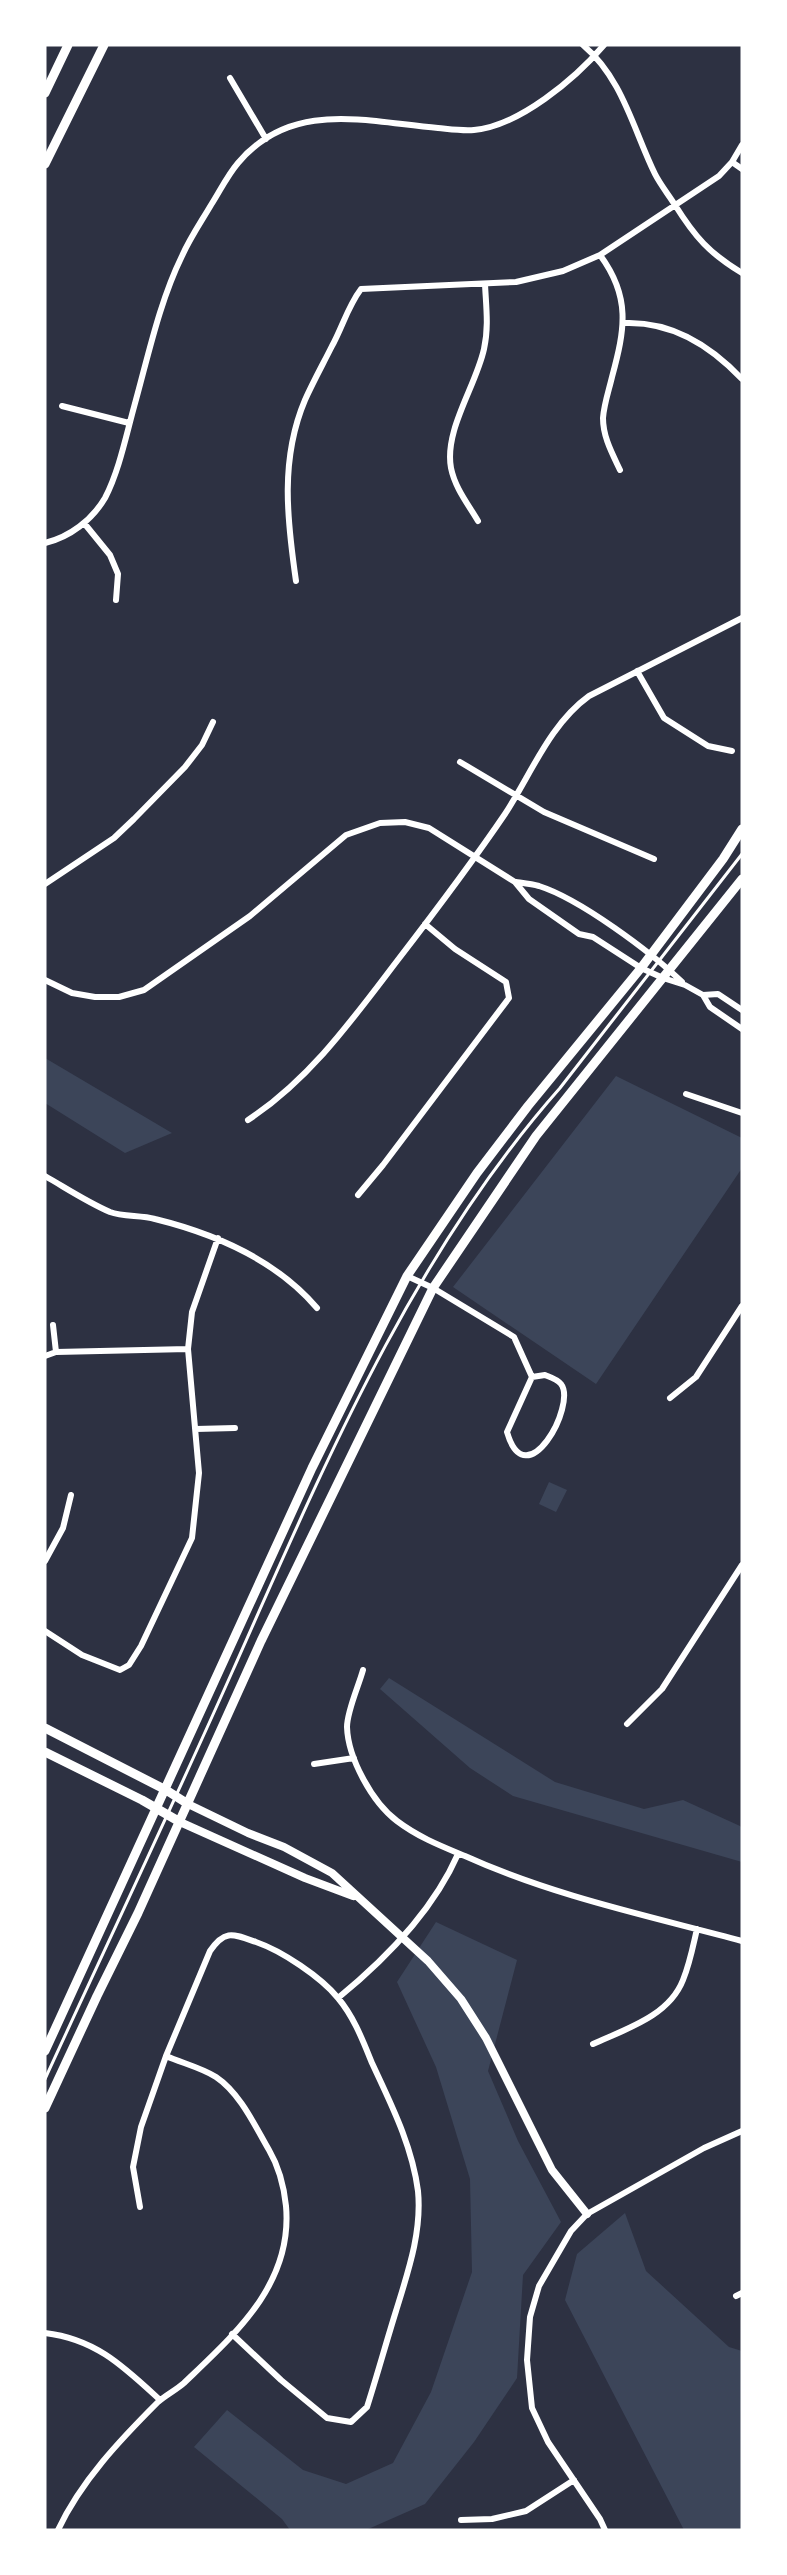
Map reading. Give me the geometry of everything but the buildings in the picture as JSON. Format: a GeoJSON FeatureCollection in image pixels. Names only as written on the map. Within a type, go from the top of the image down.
{"type":"FeatureCollection","features":[{"type":"Feature","properties":{"kind":"main road"},"geometry":{"type":"LineString","coordinates":[[45,93],[68,45]]}},
{"type":"Feature","properties":{"kind":"main road"},"geometry":{"type":"LineString","coordinates":[[45,164],[104,45]]}},
{"type":"Feature","properties":{"kind":"main road"},"geometry":{"type":"LineString","coordinates":[[45,2051],[312,1468],[407,1276],[477,1173],[528,1106],[645,970],[650,955],[723,859],[742,829]]}},
{"type":"Feature","properties":{"kind":"main road"},"geometry":{"type":"LineString","coordinates":[[45,2108],[180,1822],[261,1641],[433,1288],[536,1136],[742,879]]}},
{"type":"Feature","properties":{"kind":"main road"},"geometry":{"type":"LineString","coordinates":[[45,1728],[166,1790],[188,1804]]}},
{"type":"Feature","properties":{"kind":"main road"},"geometry":{"type":"LineString","coordinates":[[45,1752],[157,1808],[180,1822]]}},
{"type":"Feature","properties":{"kind":"street"},"geometry":{"type":"LineString","coordinates":[[583,45],[595,56],[614,81],[655,174],[687,226],[705,247],[741,272]]}},
{"type":"Feature","properties":{"kind":"street"},"geometry":{"type":"LineString","coordinates":[[45,543],[65,536],[84,523],[99,507],[109,488],[164,303],[182,256],[232,172],[247,154],[266,139],[291,126],[333,118],[465,130],[506,122],[533,108],[595,56],[604,45]]}},
{"type":"Feature","properties":{"kind":"street"},"geometry":{"type":"LineString","coordinates":[[230,78],[266,139]]}},
{"type":"Feature","properties":{"kind":"street"},"geometry":{"type":"LineString","coordinates":[[296,581],[287,509],[287,476],[293,437],[305,399],[344,323],[353,300],[361,289],[516,282],[548,276],[600,255],[719,176],[732,162],[742,145]]}},
{"type":"Feature","properties":{"kind":"street"},"geometry":{"type":"LineString","coordinates":[[732,162],[742,169]]}},
{"type":"Feature","properties":{"kind":"street"},"geometry":{"type":"LineString","coordinates":[[600,255],[612,272],[620,292],[624,323],[603,417],[607,441],[620,470]]}},
{"type":"Feature","properties":{"kind":"street"},"geometry":{"type":"LineString","coordinates":[[478,521],[456,485],[450,453],[453,434],[484,348],[488,324],[485,284]]}},
{"type":"Feature","properties":{"kind":"street"},"geometry":{"type":"LineString","coordinates":[[624,323],[644,322],[680,333],[717,354],[742,379]]}},
{"type":"Feature","properties":{"kind":"street"},"geometry":{"type":"LineString","coordinates":[[62,406],[129,423]]}},
{"type":"Feature","properties":{"kind":"street"},"geometry":{"type":"LineString","coordinates":[[84,523],[111,555],[118,574],[116,600]]}},
{"type":"Feature","properties":{"kind":"street"},"geometry":{"type":"LineString","coordinates":[[248,1120],[286,1093],[333,1044],[476,857],[554,734],[574,708],[589,696],[742,618]]}},
{"type":"Feature","properties":{"kind":"street"},"geometry":{"type":"LineString","coordinates":[[637,671],[664,718],[708,746],[732,751]]}},
{"type":"Feature","properties":{"kind":"street"},"geometry":{"type":"LineString","coordinates":[[45,884],[114,838],[134,819],[185,767],[202,745],[213,722]]}},
{"type":"Feature","properties":{"kind":"street"},"geometry":{"type":"LineString","coordinates":[[460,762],[544,812],[654,859]]}},
{"type":"Feature","properties":{"kind":"street"},"geometry":{"type":"LineString","coordinates":[[45,980],[72,993],[95,997],[119,997],[144,990],[250,916],[336,841],[368,825],[405,822],[429,828],[516,882],[529,899],[579,934],[593,937],[645,970],[667,974],[704,995],[717,994],[742,1010]]}},
{"type":"Feature","properties":{"kind":"street"},"geometry":{"type":"LineString","coordinates":[[516,882],[539,886],[596,916],[660,962],[667,974],[685,985]]}},
{"type":"Feature","properties":{"kind":"street"},"geometry":{"type":"LineString","coordinates":[[358,1195],[508,998],[506,982],[455,949],[425,924]]}},
{"type":"Feature","properties":{"kind":"street"},"geometry":{"type":"LineString","coordinates":[[704,995],[710,1007],[742,1029]]}},
{"type":"Feature","properties":{"kind":"street"},"geometry":{"type":"LineString","coordinates":[[686,1094],[742,1113]]}},
{"type":"Feature","properties":{"kind":"street"},"geometry":{"type":"LineString","coordinates":[[45,1176],[111,1212],[152,1218],[218,1239],[255,1256],[284,1276],[317,1308]]}},
{"type":"Feature","properties":{"kind":"street"},"geometry":{"type":"LineString","coordinates":[[45,1631],[82,1655],[120,1670],[129,1665],[141,1646],[192,1538],[198,1473],[188,1349],[192,1312],[218,1239]]}},
{"type":"Feature","properties":{"kind":"street"},"geometry":{"type":"LineString","coordinates":[[407,1276],[433,1288],[514,1336],[523,1362],[532,1377]]}},
{"type":"Feature","properties":{"kind":"street"},"geometry":{"type":"LineString","coordinates":[[670,1398],[696,1377],[742,1306]]}},
{"type":"Feature","properties":{"kind":"street"},"geometry":{"type":"LineString","coordinates":[[53,1325],[56,1352]]}},
{"type":"Feature","properties":{"kind":"street"},"geometry":{"type":"LineString","coordinates":[[45,1356],[56,1352],[188,1349]]}},
{"type":"Feature","properties":{"kind":"street"},"geometry":{"type":"LineString","coordinates":[[545,1375],[561,1383],[566,1400],[543,1448],[535,1454],[520,1454],[512,1448],[507,1432],[532,1377],[545,1375]]}},
{"type":"Feature","properties":{"kind":"street"},"geometry":{"type":"LineString","coordinates":[[196,1430],[235,1428]]}},
{"type":"Feature","properties":{"kind":"street"},"geometry":{"type":"LineString","coordinates":[[45,1561],[63,1528],[71,1495]]}},
{"type":"Feature","properties":{"kind":"street"},"geometry":{"type":"LineString","coordinates":[[627,1724],[662,1689],[742,1565]]}},
{"type":"Feature","properties":{"kind":"street"},"geometry":{"type":"LineString","coordinates":[[363,1670],[347,1726],[354,1758],[371,1794],[395,1819],[421,1837],[458,1854],[560,1893],[742,1941]]}},
{"type":"Feature","properties":{"kind":"street"},"geometry":{"type":"LineString","coordinates":[[314,1764],[354,1758]]}},
{"type":"Feature","properties":{"kind":"street"},"geometry":{"type":"LineString","coordinates":[[188,1804],[248,1833],[284,1847],[332,1874],[428,1961],[461,1999],[486,2038],[552,2170],[587,2214]]}},
{"type":"Feature","properties":{"kind":"street"},"geometry":{"type":"LineString","coordinates":[[180,1822],[296,1874],[357,1898]]}},
{"type":"Feature","properties":{"kind":"street"},"geometry":{"type":"LineString","coordinates":[[338,1998],[368,1974],[430,1906],[458,1854]]}},
{"type":"Feature","properties":{"kind":"street"},"geometry":{"type":"LineString","coordinates":[[593,2044],[652,2017],[673,1998],[682,1982],[697,1929]]}},
{"type":"Feature","properties":{"kind":"street"},"geometry":{"type":"LineString","coordinates":[[140,2207],[133,2166],[149,2100],[210,1951],[218,1938],[231,1934],[261,1944],[312,1974],[338,1998],[356,2026],[404,2133],[413,2161],[418,2193],[418,2222],[411,2261],[367,2408],[351,2422],[327,2418],[281,2380],[232,2334]]}},
{"type":"Feature","properties":{"kind":"street"},"geometry":{"type":"LineString","coordinates":[[58,2530],[66,2513],[89,2480],[160,2400],[182,2385],[232,2334],[266,2294],[279,2270],[286,2232],[285,2192],[272,2155],[233,2094],[215,2077],[166,2056]]}},
{"type":"Feature","properties":{"kind":"street"},"geometry":{"type":"LineString","coordinates":[[604,2530],[548,2442],[532,2408],[527,2360],[530,2317],[538,2286],[571,2230],[587,2214],[704,2148],[742,2131]]}},
{"type":"Feature","properties":{"kind":"street"},"geometry":{"type":"LineString","coordinates":[[45,2333],[77,2341],[106,2353],[160,2400]]}},
{"type":"Feature","properties":{"kind":"street"},"geometry":{"type":"LineString","coordinates":[[461,2520],[492,2519],[526,2511],[574,2480]]}},
{"type":"Feature","properties":{"kind":"lane"},"geometry":{"type":"LineString","coordinates":[[45,2079],[169,1815],[323,1474],[420,1282],[484,1186],[645,970],[660,962],[742,854]]}},
{"type":"Feature","properties":{"kind":"shaded area"},"geometry":{"type":"Polygon","coordinates":[[[45,1058],[172,1133],[125,1153],[45,1103],[45,1058]]]}},
{"type":"Feature","properties":{"kind":"shaded area"},"geometry":{"type":"Polygon","coordinates":[[[616,1076],[742,1138],[742,1168],[596,1384],[453,1287],[616,1076]]]}},
{"type":"Feature","properties":{"kind":"shaded area"},"geometry":{"type":"Polygon","coordinates":[[[549,1482],[567,1490],[556,1512],[539,1504],[549,1482]]]}},
{"type":"Feature","properties":{"kind":"shaded area"},"geometry":{"type":"Polygon","coordinates":[[[389,1678],[555,1782],[644,1809],[683,1800],[740,1826],[742,1828],[742,1862],[513,1796],[470,1768],[380,1689],[389,1678]]]}},
{"type":"Feature","properties":{"kind":"shaded area"},"geometry":{"type":"Polygon","coordinates":[[[436,1922],[517,1960],[488,2071],[518,2141],[561,2222],[523,2275],[517,2378],[474,2442],[425,2504],[366,2530],[290,2530],[282,2519],[194,2447],[227,2410],[303,2470],[346,2484],[393,2463],[431,2392],[472,2272],[470,2179],[436,2067],[397,1982],[436,1922]]]}},
{"type":"Feature","properties":{"kind":"shaded area"},"geometry":{"type":"Polygon","coordinates":[[[625,2213],[646,2271],[729,2347],[742,2351],[742,2530],[684,2530],[565,2300],[577,2254],[625,2213]]]}}]}
